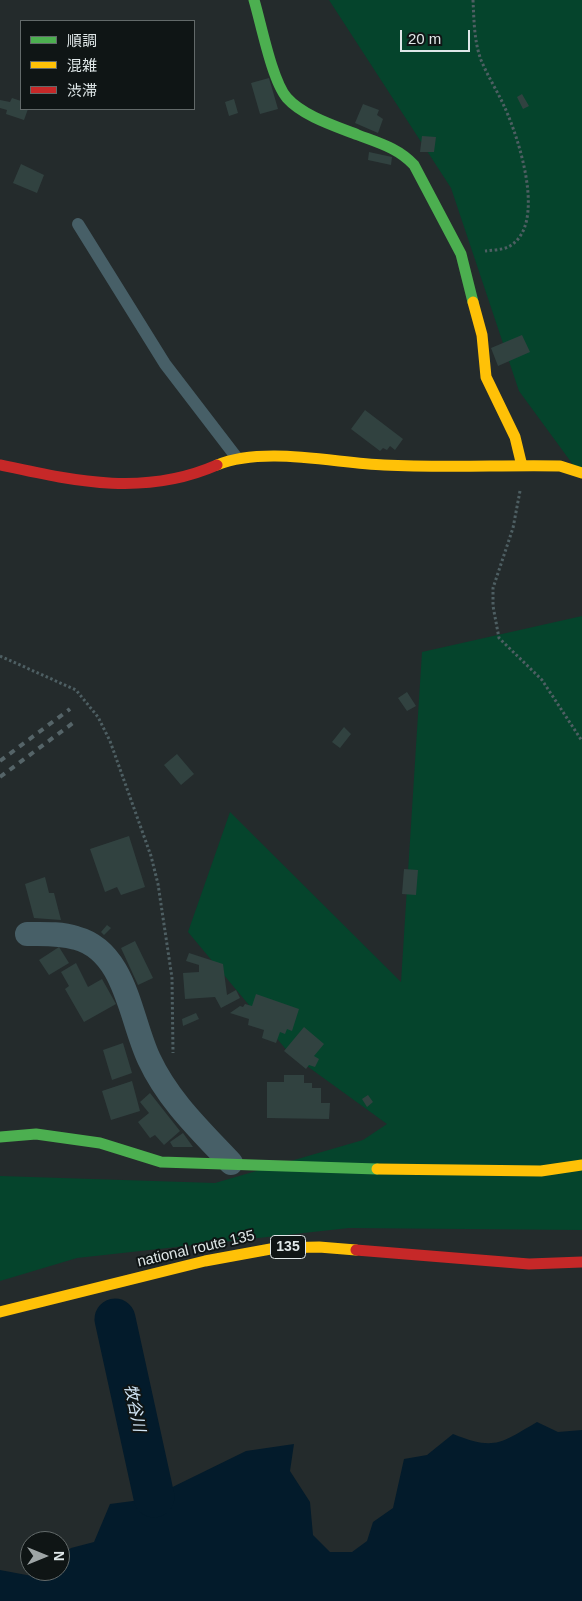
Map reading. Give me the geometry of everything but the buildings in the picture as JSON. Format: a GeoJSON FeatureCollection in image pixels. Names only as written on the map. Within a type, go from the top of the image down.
{"type":"FeatureCollection","features":[{"type":"Feature","properties":{"kind":"main road"},"geometry":{"type":"LineString","coordinates":[[254,0],[279,85],[287,98],[305,111],[347,131],[403,153],[414,166],[429,190],[461,254],[482,335],[486,377],[515,437],[522,466]]}},
{"type":"Feature","properties":{"kind":"main road"},"geometry":{"type":"LineString","coordinates":[[0,465],[119,486],[149,484],[186,478],[237,458],[290,458],[384,466],[560,466],[582,473]]}},
{"type":"Feature","properties":{"kind":"main road"},"geometry":{"type":"LineString","coordinates":[[0,1137],[36,1134],[100,1143],[161,1162],[433,1171],[541,1172],[582,1165]]}},
{"type":"Feature","properties":{"kind":"main road","name":"national route 135"},"geometry":{"type":"LineString","coordinates":[[0,1312],[205,1261],[276,1248],[319,1247],[529,1264],[582,1262]]}},
{"type":"Feature","properties":{"kind":"street"},"geometry":{"type":"LineString","coordinates":[[27,934],[55,934],[77,938],[97,948],[110,961],[122,986],[149,1059],[172,1100],[231,1163]]}},
{"type":"Feature","properties":{"kind":"lane"},"geometry":{"type":"LineString","coordinates":[[78,224],[165,364],[237,458]]}},
{"type":"Feature","properties":{"kind":"path"},"geometry":{"type":"LineString","coordinates":[[461,254],[508,247],[521,234],[529,209],[527,182],[506,110],[481,60],[474,26],[473,0]]}},
{"type":"Feature","properties":{"kind":"path"},"geometry":{"type":"LineString","coordinates":[[522,466],[520,498],[493,588],[495,621],[499,638],[542,680],[582,741]]}},
{"type":"Feature","properties":{"kind":"path"},"geometry":{"type":"LineString","coordinates":[[0,656],[76,690],[98,717],[110,741],[151,856],[158,884],[172,978],[173,1062]]}},
{"type":"Feature","properties":{"kind":"green space"},"geometry":{"type":"Polygon","coordinates":[[[329,0],[582,0],[582,477],[519,391],[451,188],[329,0]]]}},
{"type":"Feature","properties":{"kind":"green space"},"geometry":{"type":"Polygon","coordinates":[[[582,616],[582,1230],[349,1228],[77,1258],[0,1281],[0,1176],[215,1183],[363,1140],[387,1124],[289,1053],[188,932],[230,812],[401,982],[422,652],[582,616]]]}},
{"type":"Feature","properties":{"kind":"water"},"geometry":{"type":"Polygon","coordinates":[[[537,1422],[558,1432],[582,1430],[582,1601],[0,1601],[0,1570],[20,1574],[20,1581],[70,1581],[70,1549],[94,1542],[110,1504],[148,1499],[246,1451],[294,1444],[290,1471],[310,1502],[313,1535],[330,1552],[352,1552],[367,1541],[373,1522],[393,1508],[404,1459],[427,1455],[453,1434],[489,1443],[506,1440],[537,1422]]]}},
{"type":"Feature","properties":{"kind":"waterway","name":"牧谷川"},"geometry":{"type":"LineString","coordinates":[[115,1319],[154,1497]]}},
{"type":"Feature","properties":{"kind":"railway"},"geometry":{"type":"LineString","coordinates":[[0,761],[70,709]]}},
{"type":"Feature","properties":{"kind":"railway"},"geometry":{"type":"LineString","coordinates":[[0,777],[77,720]]}},
{"type":"Feature","properties":{"kind":"traffic: fast"},"geometry":{"type":"LineString","coordinates":[[254,0],[276,79],[287,98],[310,115],[388,147],[401,154],[414,165],[461,254],[473,302]]}},
{"type":"Feature","properties":{"kind":"traffic: fast"},"geometry":{"type":"LineString","coordinates":[[0,1137],[36,1134],[100,1143],[161,1162],[377,1169]]}},
{"type":"Feature","properties":{"kind":"traffic: slow"},"geometry":{"type":"LineString","coordinates":[[473,302],[482,335],[486,377],[515,437],[522,466]]}},
{"type":"Feature","properties":{"kind":"traffic: slow"},"geometry":{"type":"LineString","coordinates":[[217,465],[236,459],[277,456],[406,466],[560,466],[582,473]]}},
{"type":"Feature","properties":{"kind":"traffic: slow"},"geometry":{"type":"LineString","coordinates":[[377,1169],[541,1171],[582,1165]]}},
{"type":"Feature","properties":{"kind":"traffic: slow"},"geometry":{"type":"LineString","coordinates":[[0,1312],[205,1261],[276,1248],[319,1247],[356,1250]]}},
{"type":"Feature","properties":{"kind":"traffic: jam"},"geometry":{"type":"LineString","coordinates":[[0,465],[55,476],[109,483],[163,481],[190,475],[217,465]]}},
{"type":"Feature","properties":{"kind":"traffic: jam"},"geometry":{"type":"LineString","coordinates":[[356,1250],[529,1264],[582,1262]]}}]}
